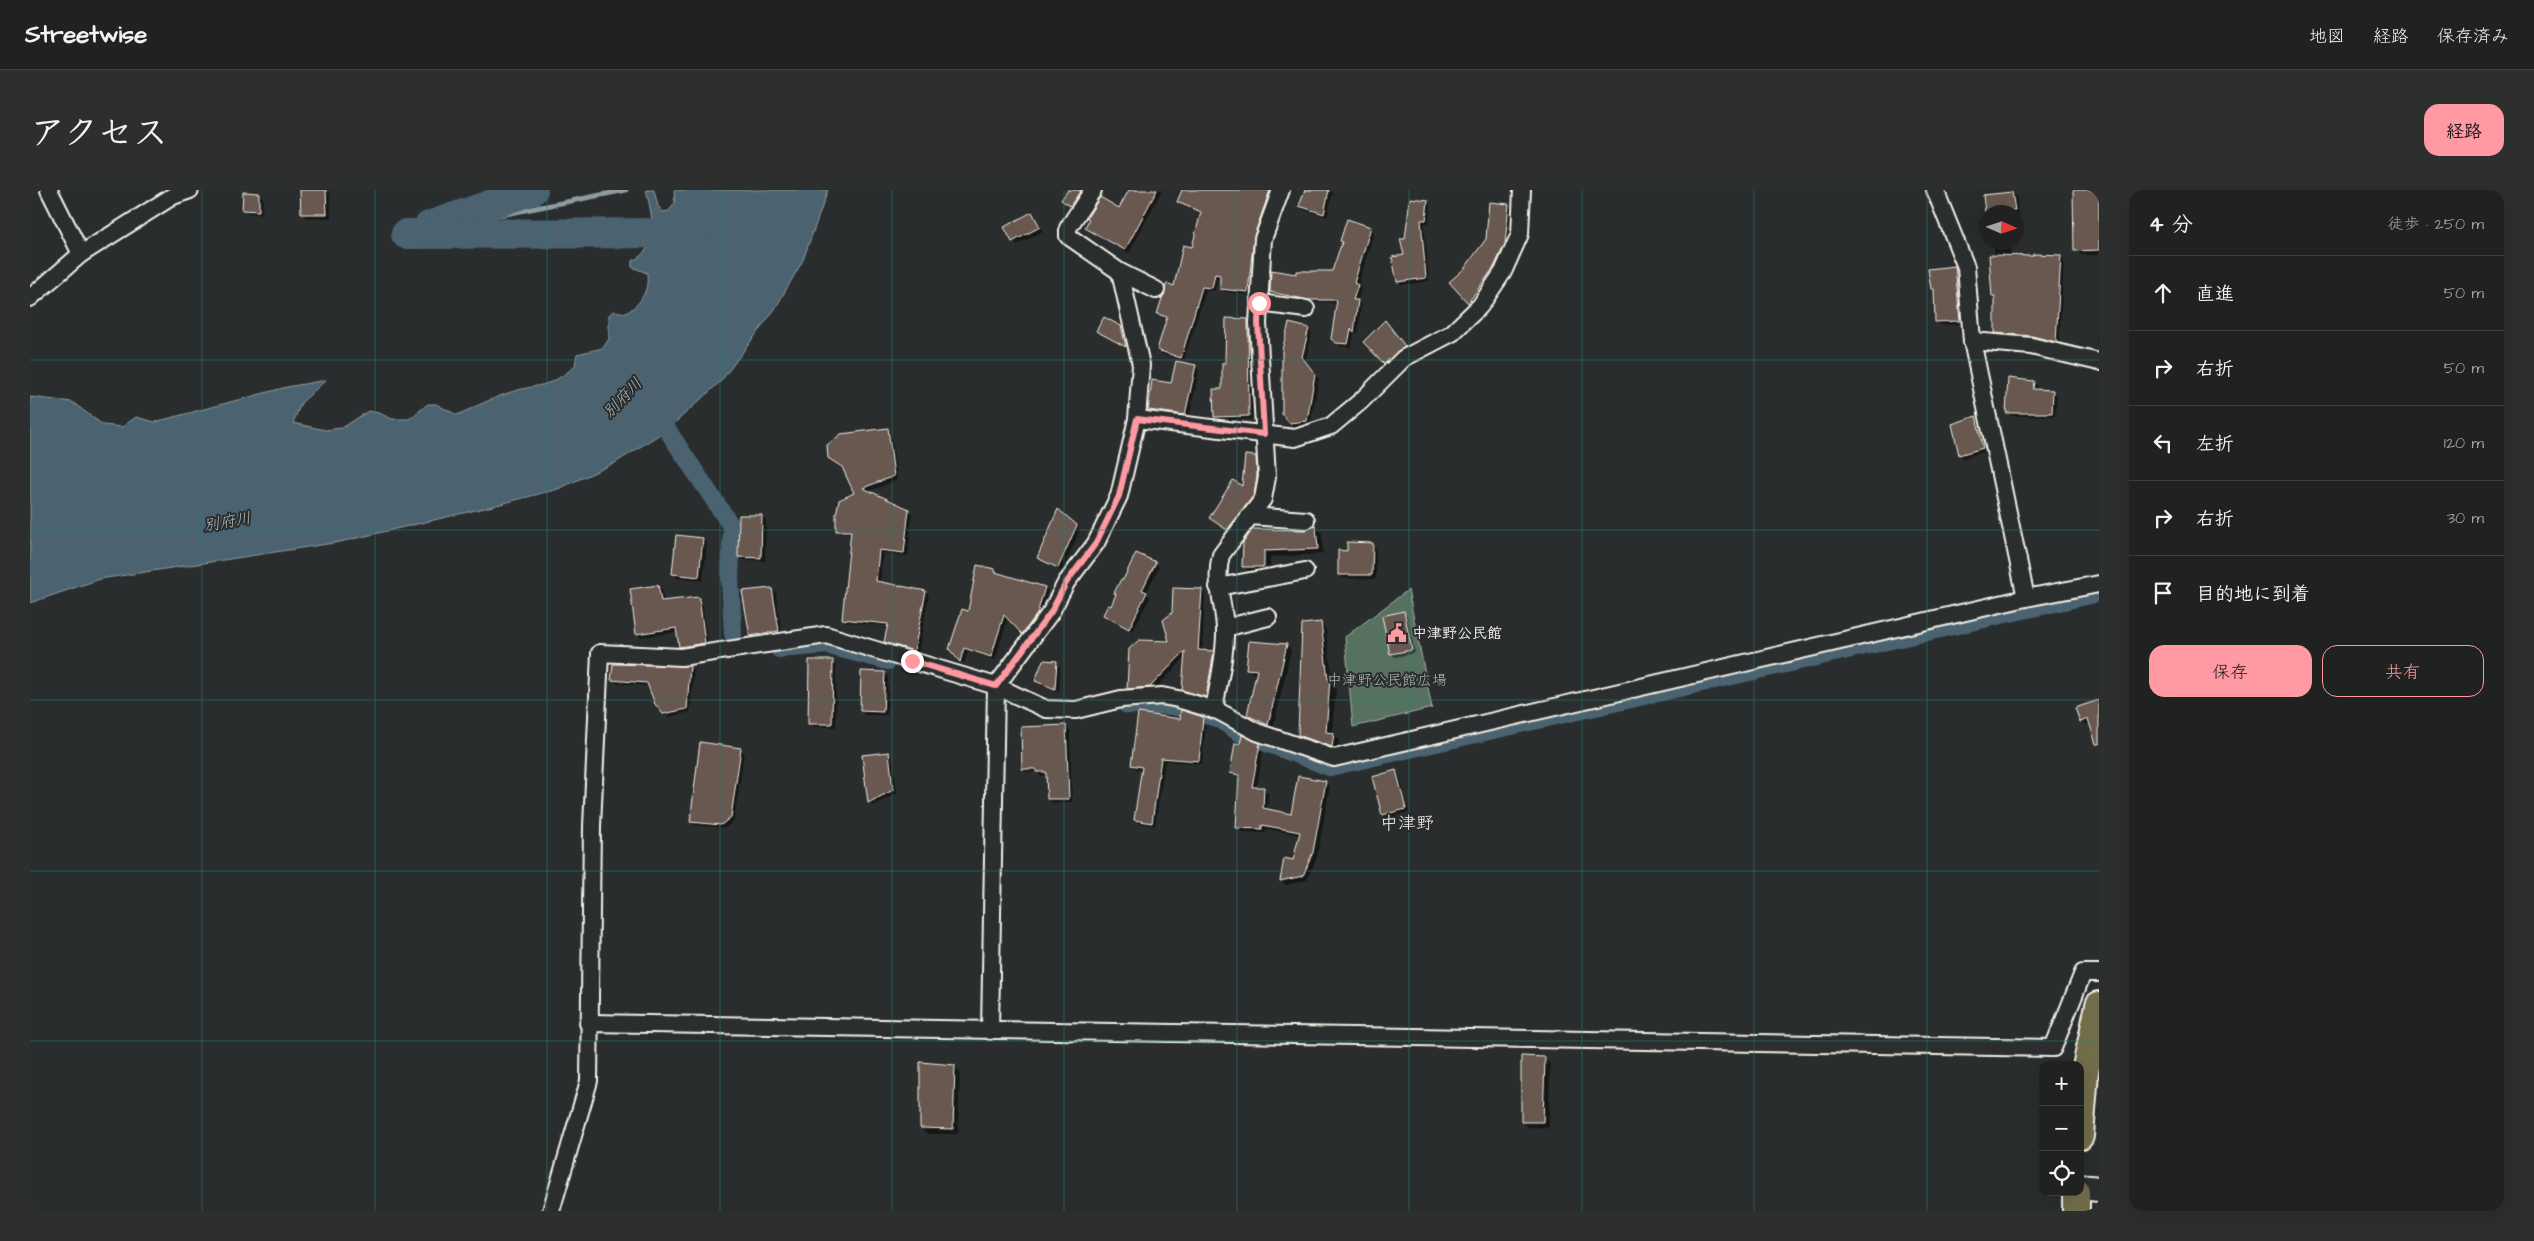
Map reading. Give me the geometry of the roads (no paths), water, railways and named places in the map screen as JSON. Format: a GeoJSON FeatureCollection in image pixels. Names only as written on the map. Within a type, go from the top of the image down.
{"type":"FeatureCollection","features":[{"type":"Feature","properties":{"kind":"main road"},"geometry":{"type":"LineString","coordinates":[[2082,1106],[2085,1072],[2099,1005]]}},
{"type":"Feature","properties":{"kind":"main road"},"geometry":{"type":"LineString","coordinates":[[2076,1196],[2076,1211]]}},
{"type":"Feature","properties":{"kind":"street"},"geometry":{"type":"LineString","coordinates":[[49,190],[81,254]]}},
{"type":"Feature","properties":{"kind":"street"},"geometry":{"type":"LineString","coordinates":[[30,298],[81,254],[173,196],[190,190]]}},
{"type":"Feature","properties":{"kind":"street"},"geometry":{"type":"LineString","coordinates":[[1093,190],[1068,228],[1068,236],[1120,272],[1156,290]]}},
{"type":"Feature","properties":{"kind":"street"},"geometry":{"type":"LineString","coordinates":[[1214,710],[1225,628],[1218,587],[1221,555],[1263,499],[1267,477],[1258,323],[1263,239],[1281,190]]}},
{"type":"Feature","properties":{"kind":"street"},"geometry":{"type":"LineString","coordinates":[[1137,419],[1295,438],[1330,426],[1361,402],[1404,358],[1433,345],[1452,333],[1480,306],[1503,272],[1520,234],[1522,190]]}},
{"type":"Feature","properties":{"kind":"street"},"geometry":{"type":"LineString","coordinates":[[1935,190],[1966,267],[1972,341],[2026,598]]}},
{"type":"Feature","properties":{"kind":"street"},"geometry":{"type":"LineString","coordinates":[[990,1031],[996,686],[1051,612],[1066,583],[1096,543],[1119,496],[1137,419],[1141,365],[1120,272]]}},
{"type":"Feature","properties":{"kind":"street"},"geometry":{"type":"LineString","coordinates":[[1259,303],[1306,309]]}},
{"type":"Feature","properties":{"kind":"street"},"geometry":{"type":"LineString","coordinates":[[1972,341],[2031,346],[2099,362]]}},
{"type":"Feature","properties":{"kind":"street"},"geometry":{"type":"LineString","coordinates":[[1249,516],[1306,520]]}},
{"type":"Feature","properties":{"kind":"street"},"geometry":{"type":"LineString","coordinates":[[1218,587],[1305,571]]}},
{"type":"Feature","properties":{"kind":"street"},"geometry":{"type":"LineString","coordinates":[[551,1211],[590,1081],[588,1023],[592,826],[600,653],[681,657],[826,635],[996,686],[1046,709],[1076,710],[1121,699],[1162,696],[1214,710],[1257,732],[1334,758],[2026,598],[2099,584]]}},
{"type":"Feature","properties":{"kind":"street"},"geometry":{"type":"LineString","coordinates":[[1225,628],[1268,617]]}},
{"type":"Feature","properties":{"kind":"street"},"geometry":{"type":"LineString","coordinates":[[588,1023],[2053,1048],[2083,973],[2099,972]]}},
{"type":"Feature","properties":{"kind":"street"},"geometry":{"type":"LineString","coordinates":[[2084,1187],[2099,1189]]}},
{"type":"Feature","properties":{"kind":"water"},"geometry":{"type":"Polygon","coordinates":[[[646,190],[654,190],[658,206],[663,212],[669,211],[675,203],[674,190],[828,190],[803,260],[775,309],[721,381],[668,429],[615,463],[558,489],[340,542],[100,579],[30,603],[30,397],[72,402],[103,425],[122,427],[136,417],[155,422],[287,387],[326,380],[301,403],[293,423],[325,430],[342,428],[368,411],[379,413],[392,419],[409,419],[428,404],[436,404],[457,415],[504,394],[551,382],[575,366],[577,354],[603,348],[609,339],[609,315],[613,311],[626,313],[640,301],[647,286],[647,273],[632,267],[632,261],[641,255],[651,239],[652,220],[646,190]]]}},
{"type":"Feature","properties":{"kind":"waterway","name":"別府川"},"geometry":{"type":"LineString","coordinates":[[429,226],[533,190]]}},
{"type":"Feature","properties":{"kind":"waterway"},"geometry":{"type":"LineString","coordinates":[[406,234],[626,190]]}},
{"type":"Feature","properties":{"kind":"waterway","name":"別府川"},"geometry":{"type":"LineString","coordinates":[[406,234],[693,233]]}},
{"type":"Feature","properties":{"kind":"waterway"},"geometry":{"type":"LineString","coordinates":[[646,425],[664,425],[732,527],[730,578],[733,634]]}},
{"type":"Feature","properties":{"kind":"waterway"},"geometry":{"type":"LineString","coordinates":[[1127,705],[1173,706],[1217,718],[1240,733],[1330,767],[2099,593]]}},
{"type":"Feature","properties":{"kind":"waterway"},"geometry":{"type":"LineString","coordinates":[[779,649],[826,645],[888,661]]}},
{"type":"Feature","properties":{"kind":"place","name":"中津野公民館"},"geometry":{"type":"Point","coordinates":[1397,633]}},
{"type":"Feature","properties":{"kind":"district","name":"中津野"},"geometry":{"type":"Point","coordinates":[1407,823]}},
{"type":"Feature","properties":{"kind":"park label","name":"中津野公民館広場"},"geometry":{"type":"Point","coordinates":[1387,680]}}]}
